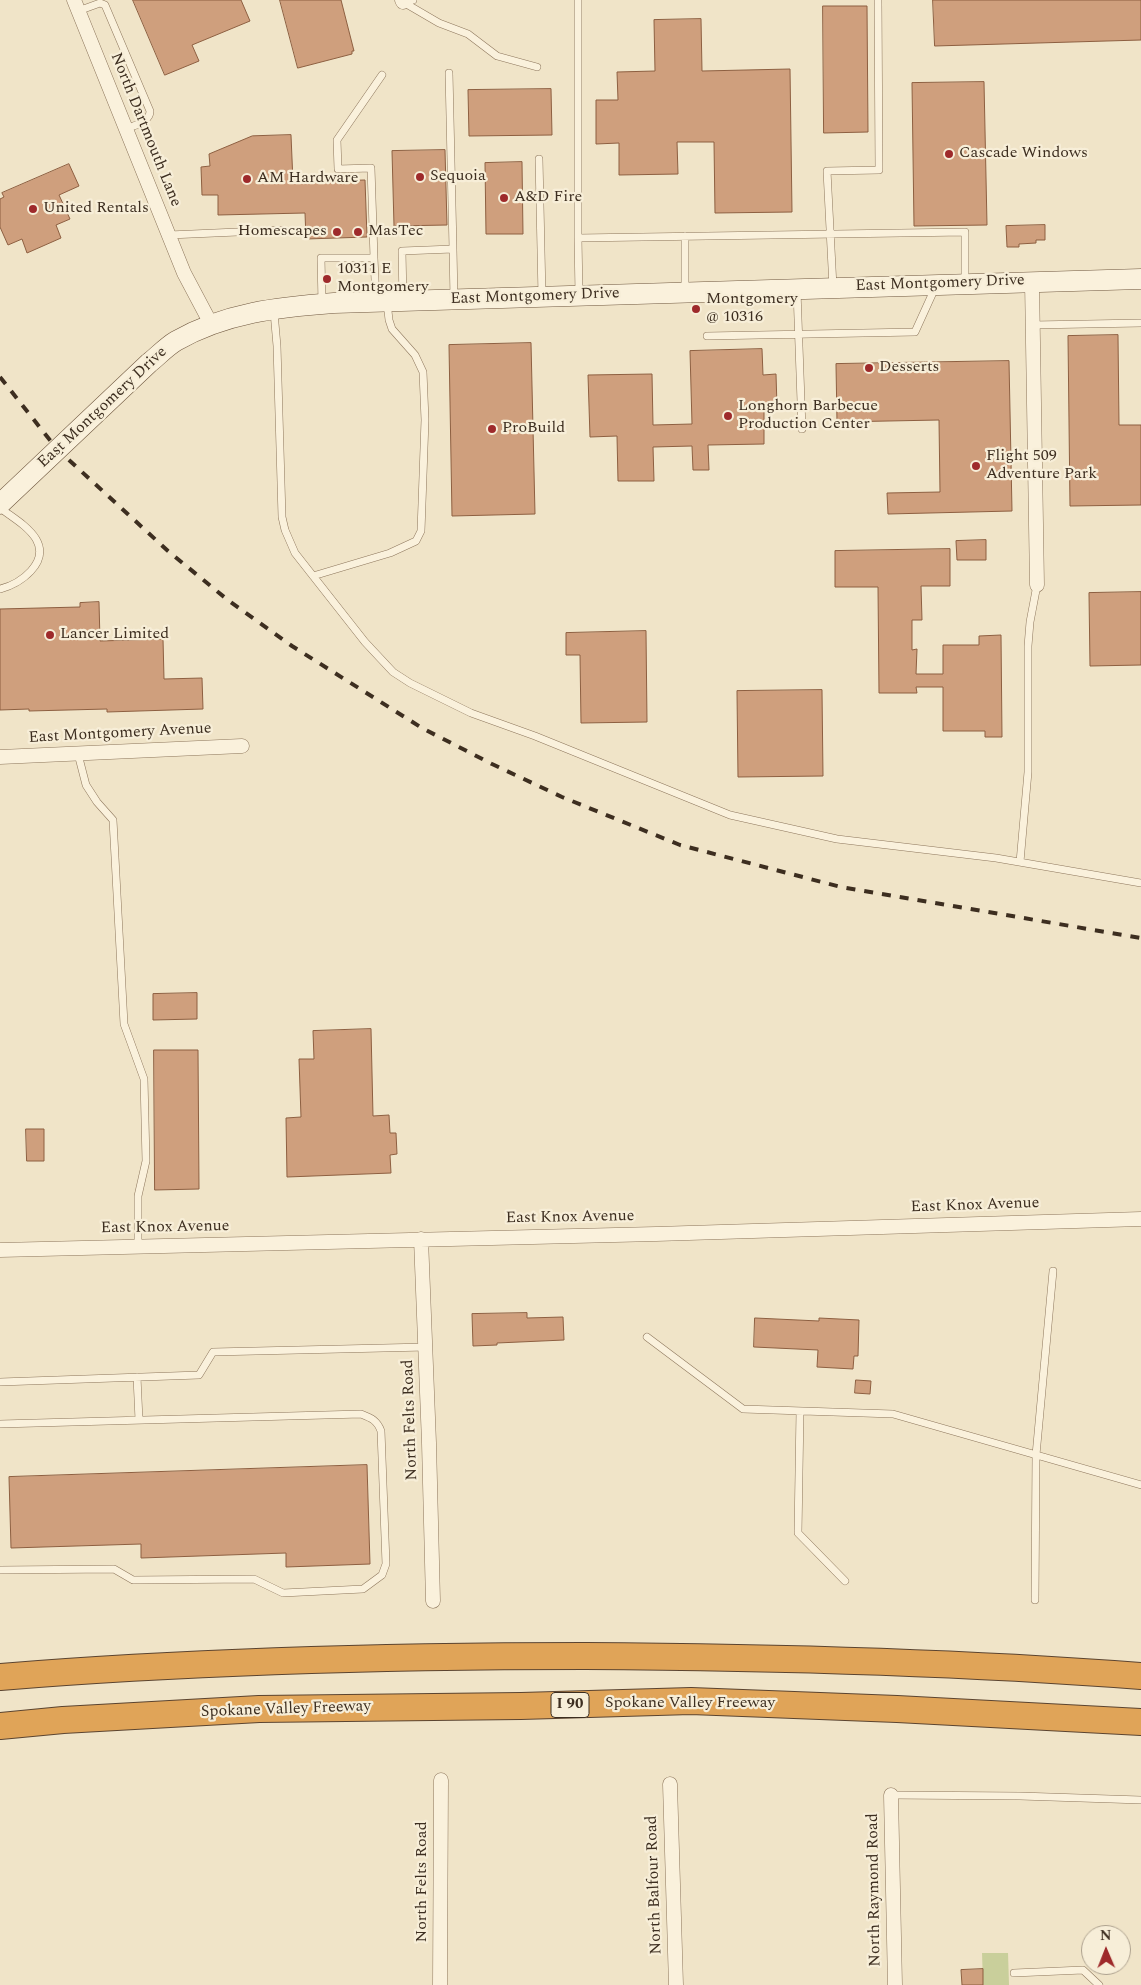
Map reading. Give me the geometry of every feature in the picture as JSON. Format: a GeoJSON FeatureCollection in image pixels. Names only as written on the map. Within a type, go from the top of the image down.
{"type":"FeatureCollection","features":[{"type":"Feature","properties":{"kind":"highway"},"geometry":{"type":"LineString","coordinates":[[0,1676],[212,1664],[420,1656],[554,1656],[758,1658],[894,1662],[1030,1668],[1141,1676]]}},
{"type":"Feature","properties":{"kind":"highway","name":"Spokane Valley Freeway"},"geometry":{"type":"LineString","coordinates":[[0,1726],[63,1720],[259,1709],[520,1706],[691,1701],[897,1709],[1141,1722]]}},
{"type":"Feature","properties":{"kind":"main road","name":"East Montgomery Drive"},"geometry":{"type":"LineString","coordinates":[[0,504],[149,363],[174,342],[211,324],[245,313],[322,304],[389,301],[1141,279]]}},
{"type":"Feature","properties":{"kind":"street","name":"North Dartmouth Lane"},"geometry":{"type":"LineString","coordinates":[[76,6],[184,273],[211,324]]}},
{"type":"Feature","properties":{"kind":"street"},"geometry":{"type":"LineString","coordinates":[[1032,282],[1037,585]]}},
{"type":"Feature","properties":{"kind":"street","name":"East Montgomery Avenue"},"geometry":{"type":"LineString","coordinates":[[0,757],[242,746]]}},
{"type":"Feature","properties":{"kind":"street","name":"East Knox Avenue"},"geometry":{"type":"LineString","coordinates":[[0,1250],[1141,1219]]}},
{"type":"Feature","properties":{"kind":"street","name":"North Felts Road"},"geometry":{"type":"LineString","coordinates":[[421,1239],[433,1601]]}},
{"type":"Feature","properties":{"kind":"street","name":"North Felts Road"},"geometry":{"type":"LineString","coordinates":[[440,1985],[441,1780]]}},
{"type":"Feature","properties":{"kind":"street","name":"North Balfour Road"},"geometry":{"type":"LineString","coordinates":[[670,1784],[676,1985]]}},
{"type":"Feature","properties":{"kind":"street","name":"North Raymond Road"},"geometry":{"type":"LineString","coordinates":[[891,1795],[895,1985]]}},
{"type":"Feature","properties":{"kind":"lane"},"geometry":{"type":"LineString","coordinates":[[578,0],[579,296]]}},
{"type":"Feature","properties":{"kind":"lane"},"geometry":{"type":"LineString","coordinates":[[833,287],[827,171],[879,170],[878,0]]}},
{"type":"Feature","properties":{"kind":"lane"},"geometry":{"type":"LineString","coordinates":[[406,1],[439,23],[468,34],[497,56],[536,68]]}},
{"type":"Feature","properties":{"kind":"lane"},"geometry":{"type":"LineString","coordinates":[[76,6],[100,3],[109,10],[150,110],[150,116],[147,119],[126,129]]}},
{"type":"Feature","properties":{"kind":"lane"},"geometry":{"type":"LineString","coordinates":[[449,73],[454,299]]}},
{"type":"Feature","properties":{"kind":"lane"},"geometry":{"type":"LineString","coordinates":[[382,75],[337,140],[338,169],[371,168],[374,258],[389,301]]}},
{"type":"Feature","properties":{"kind":"lane"},"geometry":{"type":"LineString","coordinates":[[539,158],[542,297]]}},
{"type":"Feature","properties":{"kind":"lane"},"geometry":{"type":"LineString","coordinates":[[168,235],[283,230]]}},
{"type":"Feature","properties":{"kind":"lane"},"geometry":{"type":"LineString","coordinates":[[578,238],[965,232],[965,284]]}},
{"type":"Feature","properties":{"kind":"lane"},"geometry":{"type":"LineString","coordinates":[[685,236],[685,292]]}},
{"type":"Feature","properties":{"kind":"lane"},"geometry":{"type":"LineString","coordinates":[[313,576],[390,553],[416,541],[421,532],[425,420],[423,372],[414,355],[392,328],[389,320],[389,301],[402,250],[453,249]]}},
{"type":"Feature","properties":{"kind":"lane"},"geometry":{"type":"LineString","coordinates":[[322,304],[321,258],[374,258]]}},
{"type":"Feature","properties":{"kind":"lane"},"geometry":{"type":"LineString","coordinates":[[707,336],[914,332],[937,284]]}},
{"type":"Feature","properties":{"kind":"lane"},"geometry":{"type":"LineString","coordinates":[[797,288],[802,429]]}},
{"type":"Feature","properties":{"kind":"lane"},"geometry":{"type":"LineString","coordinates":[[274,309],[277,346],[282,517],[285,530],[295,554],[365,642],[393,672],[410,683],[471,713],[535,736],[730,815],[837,839],[1020,862],[1141,883]]}},
{"type":"Feature","properties":{"kind":"lane"},"geometry":{"type":"LineString","coordinates":[[1033,325],[1141,323]]}},
{"type":"Feature","properties":{"kind":"lane"},"geometry":{"type":"LineString","coordinates":[[0,508],[28,530],[39,546],[39,557],[33,569],[22,579],[0,589]]}},
{"type":"Feature","properties":{"kind":"lane"},"geometry":{"type":"LineString","coordinates":[[1020,862],[1028,772],[1028,646],[1030,622],[1037,585]]}},
{"type":"Feature","properties":{"kind":"lane"},"geometry":{"type":"LineString","coordinates":[[78,754],[86,785],[97,802],[113,820],[124,1024],[144,1079],[146,1162],[138,1196],[138,1246]]}},
{"type":"Feature","properties":{"kind":"lane"},"geometry":{"type":"LineString","coordinates":[[1035,1600],[1036,1455],[1053,1271]]}},
{"type":"Feature","properties":{"kind":"lane"},"geometry":{"type":"LineString","coordinates":[[647,1337],[743,1409],[893,1414],[1141,1485]]}},
{"type":"Feature","properties":{"kind":"lane"},"geometry":{"type":"LineString","coordinates":[[0,1382],[199,1375],[213,1352],[426,1347]]}},
{"type":"Feature","properties":{"kind":"lane"},"geometry":{"type":"LineString","coordinates":[[137,1377],[139,1420]]}},
{"type":"Feature","properties":{"kind":"lane"},"geometry":{"type":"LineString","coordinates":[[800,1411],[798,1534],[845,1582]]}},
{"type":"Feature","properties":{"kind":"lane"},"geometry":{"type":"LineString","coordinates":[[0,1424],[361,1414],[372,1418],[378,1423],[381,1431],[386,1564],[382,1576],[363,1589],[283,1593],[254,1578],[133,1580],[114,1569],[0,1570]]}},
{"type":"Feature","properties":{"kind":"lane"},"geometry":{"type":"LineString","coordinates":[[891,1795],[1020,1796],[1141,1800]]}},
{"type":"Feature","properties":{"kind":"lane"},"geometry":{"type":"LineString","coordinates":[[1014,1973],[1083,1970],[1098,1985]]}},
{"type":"Feature","properties":{"kind":"green space"},"geometry":{"type":"Polygon","coordinates":[[[982,1953],[1008,1953],[1009,1985],[983,1985],[982,1953]]]}},
{"type":"Feature","properties":{"kind":"building"},"geometry":{"type":"Polygon","coordinates":[[[133,0],[241,0],[250,21],[192,45],[199,61],[165,75],[133,0]]]}},
{"type":"Feature","properties":{"kind":"building"},"geometry":{"type":"Polygon","coordinates":[[[280,0],[341,0],[354,51],[352,51],[352,54],[298,68],[280,0]]]}},
{"type":"Feature","properties":{"kind":"building"},"geometry":{"type":"Polygon","coordinates":[[[933,0],[1141,0],[1141,40],[935,46],[933,0]]]}},
{"type":"Feature","properties":{"kind":"building"},"geometry":{"type":"Polygon","coordinates":[[[823,6],[867,6],[868,132],[824,133],[823,6]]]}},
{"type":"Feature","properties":{"kind":"building"},"geometry":{"type":"Polygon","coordinates":[[[701,19],[702,71],[790,69],[792,212],[715,213],[714,142],[677,142],[678,174],[619,175],[619,143],[596,144],[596,100],[618,100],[617,72],[655,71],[654,20],[701,19]]]}},
{"type":"Feature","properties":{"kind":"building","name":"Cascade Windows"},"geometry":{"type":"Polygon","coordinates":[[[984,82],[987,225],[914,226],[912,83],[984,82]]]}},
{"type":"Feature","properties":{"kind":"building"},"geometry":{"type":"Polygon","coordinates":[[[551,89],[552,135],[469,136],[468,90],[551,89]]]}},
{"type":"Feature","properties":{"kind":"building","name":"AM Hardware"},"geometry":{"type":"Polygon","coordinates":[[[291,135],[293,182],[365,180],[367,237],[306,239],[305,213],[218,215],[218,195],[202,195],[201,167],[210,166],[209,154],[252,136],[291,135]]]}},
{"type":"Feature","properties":{"kind":"building","name":"Sequoia"},"geometry":{"type":"Polygon","coordinates":[[[445,150],[447,225],[394,226],[392,151],[445,150]]]}},
{"type":"Feature","properties":{"kind":"building","name":"A&D Fire"},"geometry":{"type":"Polygon","coordinates":[[[522,162],[523,234],[486,234],[485,163],[522,162]]]}},
{"type":"Feature","properties":{"kind":"building","name":"United Rentals"},"geometry":{"type":"Polygon","coordinates":[[[69,164],[79,186],[59,195],[70,219],[56,225],[61,238],[27,253],[22,239],[8,245],[0,227],[0,199],[4,197],[2,193],[69,164]]]}},
{"type":"Feature","properties":{"kind":"building"},"geometry":{"type":"Polygon","coordinates":[[[1045,225],[1045,240],[1036,240],[1036,243],[1019,244],[1019,247],[1007,247],[1006,226],[1045,225]]]}},
{"type":"Feature","properties":{"kind":"building"},"geometry":{"type":"Polygon","coordinates":[[[1118,335],[1119,425],[1141,425],[1141,505],[1070,506],[1068,336],[1118,335]]]}},
{"type":"Feature","properties":{"kind":"building","name":"ProBuild"},"geometry":{"type":"Polygon","coordinates":[[[531,343],[535,514],[452,516],[449,345],[531,343]]]}},
{"type":"Feature","properties":{"kind":"building"},"geometry":{"type":"Polygon","coordinates":[[[762,349],[763,375],[776,374],[777,407],[764,408],[764,444],[708,445],[709,470],[693,470],[692,446],[653,447],[654,481],[618,481],[617,436],[590,437],[588,375],[652,374],[653,425],[692,424],[690,351],[762,349]]]}},
{"type":"Feature","properties":{"kind":"building","name":"Flight 509 Adventure Park"},"geometry":{"type":"Polygon","coordinates":[[[1009,361],[1012,511],[888,514],[887,493],[940,492],[939,420],[837,422],[836,364],[1009,361]]]}},
{"type":"Feature","properties":{"kind":"building"},"geometry":{"type":"Polygon","coordinates":[[[986,540],[986,560],[957,560],[956,541],[986,540]]]}},
{"type":"Feature","properties":{"kind":"building"},"geometry":{"type":"Polygon","coordinates":[[[950,549],[950,586],[921,586],[922,620],[912,620],[912,650],[917,649],[916,674],[943,674],[943,645],[979,645],[979,636],[1001,635],[1002,737],[985,737],[985,731],[943,731],[943,687],[916,687],[917,693],[879,693],[878,587],[835,587],[835,551],[950,549]]]}},
{"type":"Feature","properties":{"kind":"building"},"geometry":{"type":"Polygon","coordinates":[[[1141,592],[1141,665],[1090,666],[1089,593],[1141,592]]]}},
{"type":"Feature","properties":{"kind":"building"},"geometry":{"type":"Polygon","coordinates":[[[99,602],[100,641],[163,639],[164,679],[202,678],[203,709],[107,712],[107,709],[0,710],[0,609],[80,607],[80,603],[99,602]]]}},
{"type":"Feature","properties":{"kind":"building"},"geometry":{"type":"Polygon","coordinates":[[[646,631],[647,722],[581,723],[580,655],[566,655],[566,633],[646,631]]]}},
{"type":"Feature","properties":{"kind":"building"},"geometry":{"type":"Polygon","coordinates":[[[822,690],[823,776],[738,777],[737,691],[822,690]]]}},
{"type":"Feature","properties":{"kind":"building"},"geometry":{"type":"Polygon","coordinates":[[[197,993],[197,1019],[153,1020],[153,994],[197,993]]]}},
{"type":"Feature","properties":{"kind":"building"},"geometry":{"type":"Polygon","coordinates":[[[371,1029],[373,1116],[389,1115],[390,1133],[396,1133],[397,1154],[390,1155],[391,1173],[287,1177],[286,1118],[301,1117],[299,1059],[314,1059],[313,1031],[371,1029]]]}},
{"type":"Feature","properties":{"kind":"building"},"geometry":{"type":"Polygon","coordinates":[[[154,1050],[198,1050],[199,1189],[155,1190],[154,1050]]]}},
{"type":"Feature","properties":{"kind":"building"},"geometry":{"type":"Polygon","coordinates":[[[26,1129],[44,1129],[44,1161],[27,1161],[26,1129]]]}},
{"type":"Feature","properties":{"kind":"building"},"geometry":{"type":"Polygon","coordinates":[[[527,1313],[527,1318],[563,1317],[564,1340],[473,1346],[472,1314],[527,1313]]]}},
{"type":"Feature","properties":{"kind":"building"},"geometry":{"type":"Polygon","coordinates":[[[755,1318],[819,1321],[819,1318],[859,1320],[858,1356],[854,1356],[853,1369],[817,1367],[818,1350],[754,1347],[755,1318]]]}},
{"type":"Feature","properties":{"kind":"building"},"geometry":{"type":"Polygon","coordinates":[[[856,1380],[871,1381],[870,1394],[855,1393],[856,1380]]]}},
{"type":"Feature","properties":{"kind":"building"},"geometry":{"type":"Polygon","coordinates":[[[367,1465],[370,1564],[286,1567],[286,1553],[141,1558],[141,1544],[11,1548],[9,1477],[367,1465]]]}},
{"type":"Feature","properties":{"kind":"building"},"geometry":{"type":"Polygon","coordinates":[[[983,1969],[983,1985],[962,1985],[961,1970],[983,1969]]]}},
{"type":"Feature","properties":{"kind":"railway"},"geometry":{"type":"LineString","coordinates":[[0,377],[57,449],[168,551],[229,601],[292,646],[422,728],[492,764],[562,797],[680,845],[841,887],[1141,938]]}},
{"type":"Feature","properties":{"kind":"place","name":"Cascade Windows"},"geometry":{"type":"Point","coordinates":[949,154]}},
{"type":"Feature","properties":{"kind":"place","name":"Sequoia"},"geometry":{"type":"Point","coordinates":[420,177]}},
{"type":"Feature","properties":{"kind":"place","name":"AM Hardware"},"geometry":{"type":"Point","coordinates":[247,179]}},
{"type":"Feature","properties":{"kind":"place","name":"A&D Fire"},"geometry":{"type":"Point","coordinates":[504,198]}},
{"type":"Feature","properties":{"kind":"place","name":"United Rentals"},"geometry":{"type":"Point","coordinates":[33,209]}},
{"type":"Feature","properties":{"kind":"place","name":"Homescapes"},"geometry":{"type":"Point","coordinates":[337,232]}},
{"type":"Feature","properties":{"kind":"place","name":"MasTec"},"geometry":{"type":"Point","coordinates":[358,232]}},
{"type":"Feature","properties":{"kind":"place","name":"10311 E Montgomery"},"geometry":{"type":"Point","coordinates":[327,279]}},
{"type":"Feature","properties":{"kind":"place","name":"Montgomery @ 10316"},"geometry":{"type":"Point","coordinates":[696,309]}},
{"type":"Feature","properties":{"kind":"place","name":"Desserts"},"geometry":{"type":"Point","coordinates":[869,368]}},
{"type":"Feature","properties":{"kind":"place","name":"Longhorn Barbecue Production Center"},"geometry":{"type":"Point","coordinates":[728,416]}},
{"type":"Feature","properties":{"kind":"place","name":"ProBuild"},"geometry":{"type":"Point","coordinates":[492,429]}},
{"type":"Feature","properties":{"kind":"place","name":"Flight 509 Adventure Park"},"geometry":{"type":"Point","coordinates":[976,466]}},
{"type":"Feature","properties":{"kind":"place","name":"Lancer Limited"},"geometry":{"type":"Point","coordinates":[50,635]}}]}
